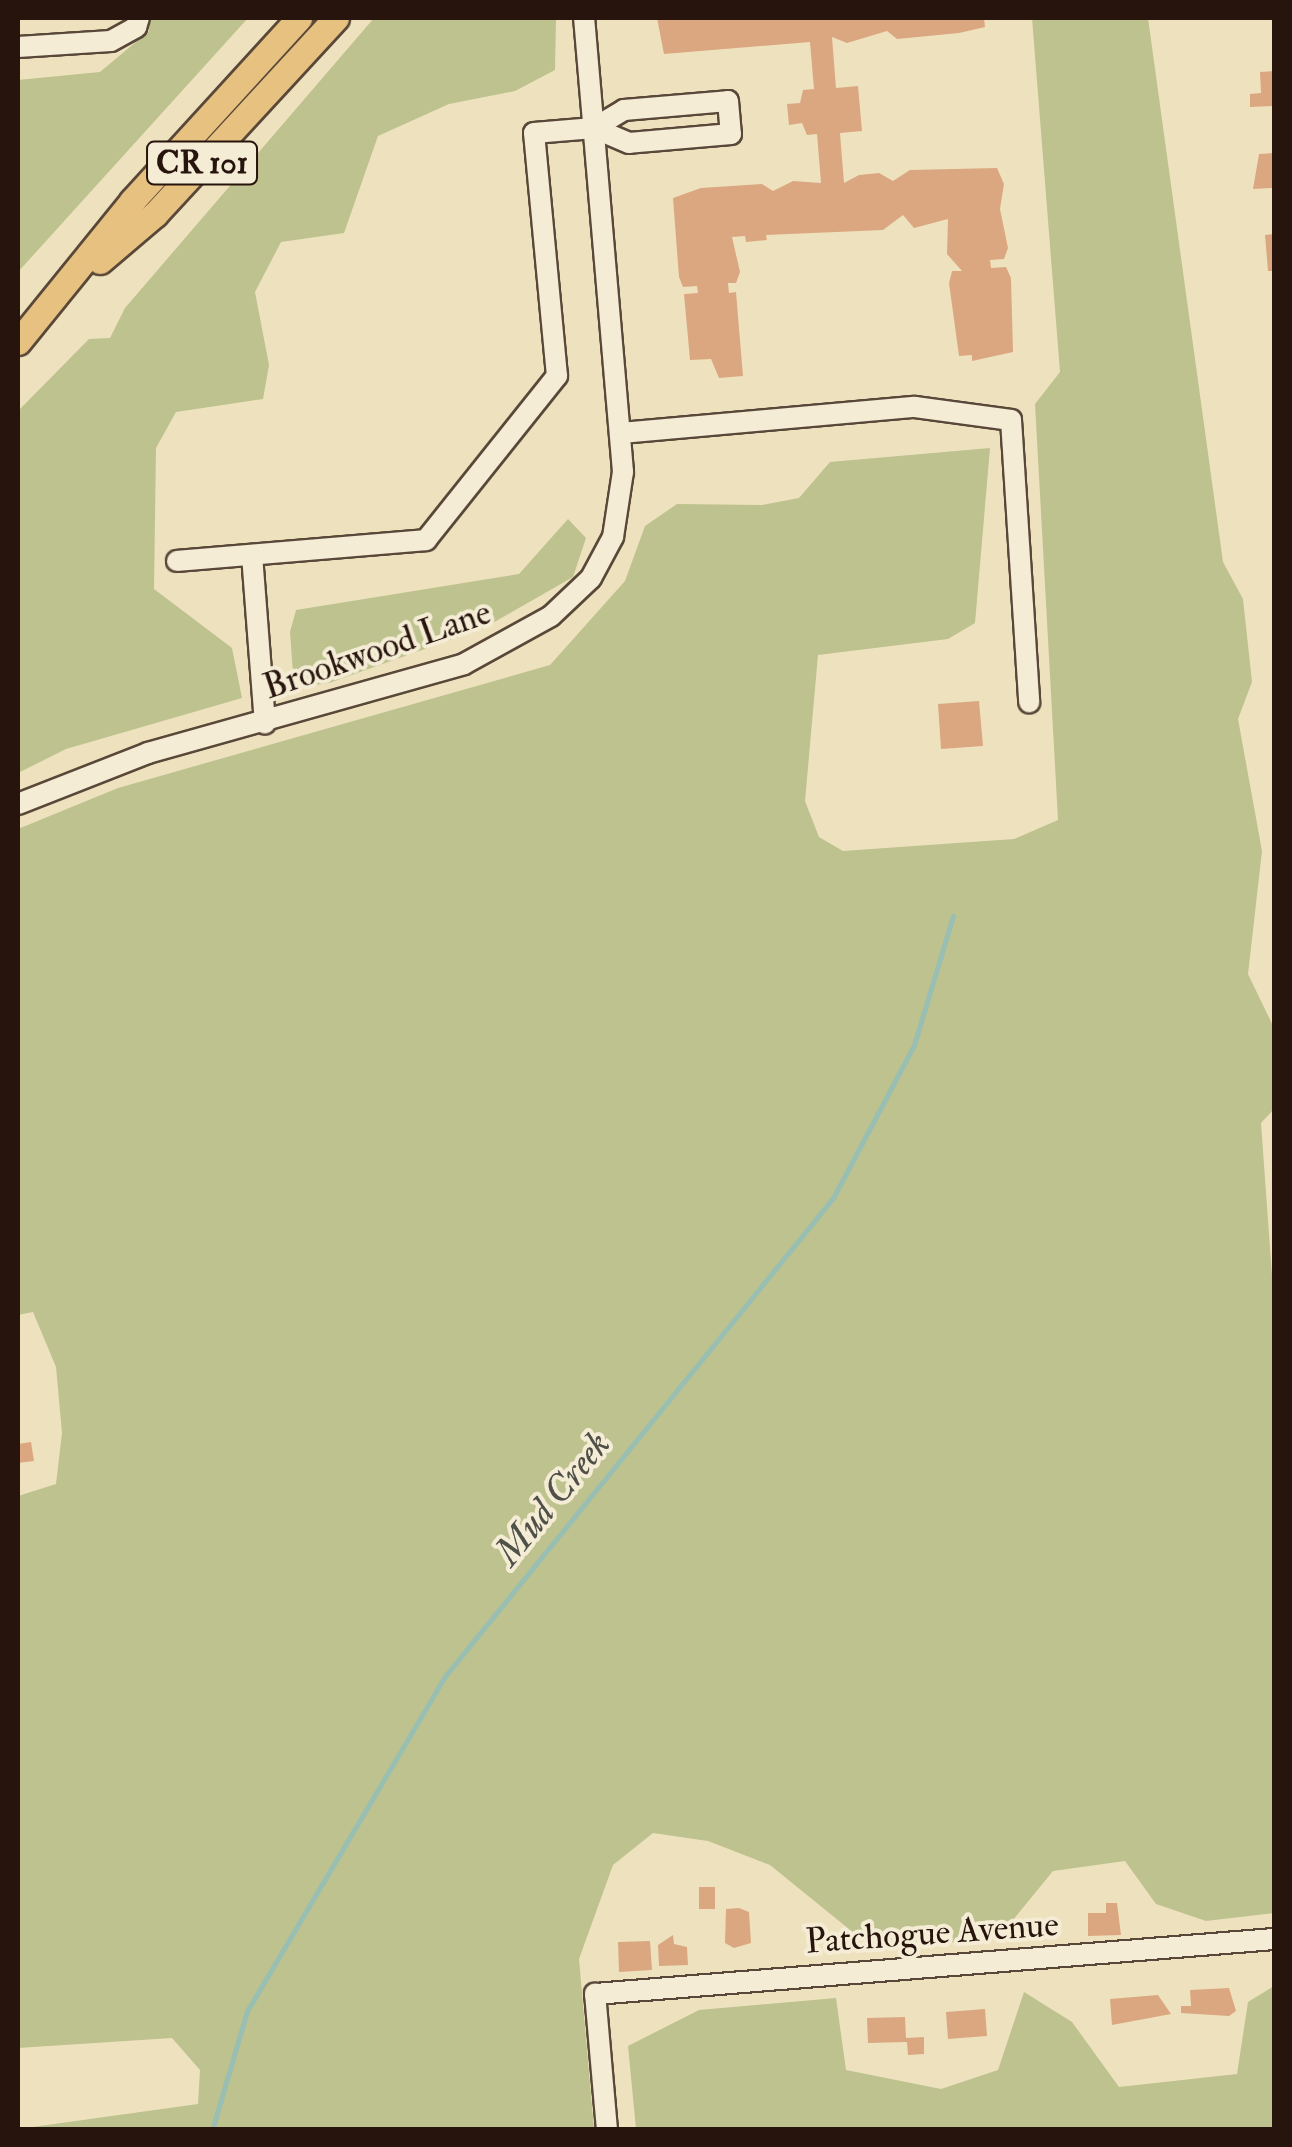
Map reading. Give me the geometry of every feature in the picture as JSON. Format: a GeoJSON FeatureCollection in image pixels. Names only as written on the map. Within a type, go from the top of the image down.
{"type":"FeatureCollection","features":[{"type":"Feature","properties":{"kind":"main road","name":"CR 101"},"geometry":{"type":"LineString","coordinates":[[18,342],[59,297],[132,202],[298,18]]}},
{"type":"Feature","properties":{"kind":"main road","name":"CR 101"},"geometry":{"type":"LineString","coordinates":[[59,297],[155,214],[336,18]]}},
{"type":"Feature","properties":{"kind":"street"},"geometry":{"type":"LineString","coordinates":[[18,47],[112,41],[136,27],[138,18]]}},
{"type":"Feature","properties":{"kind":"street","name":"Brookwood Lane"},"geometry":{"type":"LineString","coordinates":[[18,804],[148,753],[266,723],[464,664],[551,616],[591,578],[613,537],[623,494],[621,432],[584,18]]}},
{"type":"Feature","properties":{"kind":"street"},"geometry":{"type":"LineString","coordinates":[[177,561],[426,540],[557,376],[534,133],[594,128],[624,110],[728,100],[731,134],[629,142],[594,128]]}},
{"type":"Feature","properties":{"kind":"street"},"geometry":{"type":"LineString","coordinates":[[621,432],[915,407],[1012,420],[1029,702]]}},
{"type":"Feature","properties":{"kind":"street"},"geometry":{"type":"LineString","coordinates":[[252,555],[266,723]]}},
{"type":"Feature","properties":{"kind":"street","name":"Patchogue Avenue"},"geometry":{"type":"LineString","coordinates":[[607,2130],[595,1994],[1274,1939]]}},
{"type":"Feature","properties":{"kind":"green space"},"geometry":{"type":"Polygon","coordinates":[[[149,18],[248,18],[18,272],[18,80],[100,72],[149,31],[149,18]]]}},
{"type":"Feature","properties":{"kind":"green space"},"geometry":{"type":"Polygon","coordinates":[[[374,18],[556,18],[555,70],[515,91],[449,104],[378,136],[344,233],[281,242],[255,292],[269,365],[263,399],[176,412],[156,448],[154,589],[232,648],[242,698],[66,749],[18,773],[18,411],[89,339],[110,338],[125,308],[374,18]]]}},
{"type":"Feature","properties":{"kind":"green space"},"geometry":{"type":"Polygon","coordinates":[[[1032,18],[1148,18],[1223,562],[1243,599],[1252,682],[1238,719],[1262,851],[1248,974],[1274,1028],[1274,1109],[1261,1123],[1274,1303],[1274,1913],[1206,1921],[1156,1904],[1125,1861],[1053,1871],[999,1937],[876,1951],[770,1865],[708,1841],[653,1833],[613,1865],[579,1959],[594,2129],[18,2129],[198,2104],[200,2070],[172,2038],[18,2048],[18,1496],[56,1484],[62,1433],[56,1367],[33,1312],[18,1315],[18,829],[118,788],[550,665],[625,581],[645,526],[677,504],[762,505],[799,498],[830,462],[990,448],[975,623],[948,639],[818,655],[805,801],[819,837],[843,851],[1014,839],[1058,820],[1035,404],[1060,372],[1032,18]]]}},
{"type":"Feature","properties":{"kind":"green space"},"geometry":{"type":"Polygon","coordinates":[[[568,519],[586,538],[573,577],[484,628],[329,683],[294,688],[290,632],[296,610],[519,574],[568,519]]]}},
{"type":"Feature","properties":{"kind":"green space"},"geometry":{"type":"Polygon","coordinates":[[[1274,1986],[1274,2129],[636,2129],[628,2046],[699,2010],[836,1998],[846,2070],[941,2089],[998,2070],[1024,1992],[1072,2022],[1119,2087],[1237,2074],[1248,2002],[1274,1986]]]}},
{"type":"Feature","properties":{"kind":"building"},"geometry":{"type":"Polygon","coordinates":[[[657,18],[984,18],[985,27],[959,33],[897,39],[887,31],[847,43],[832,37],[836,88],[858,86],[862,131],[840,133],[844,183],[859,175],[879,173],[893,181],[910,170],[997,168],[1004,184],[1000,209],[1008,248],[1004,259],[990,260],[991,268],[1006,267],[1011,278],[1013,352],[972,361],[972,355],[959,356],[949,283],[952,271],[962,271],[947,254],[948,219],[914,228],[903,215],[883,230],[766,235],[767,240],[746,242],[745,236],[732,237],[740,272],[736,283],[728,283],[729,293],[736,292],[743,376],[719,378],[711,359],[690,360],[684,294],[698,293],[697,286],[683,287],[679,277],[673,198],[701,188],[762,184],[773,191],[793,181],[821,183],[817,134],[807,135],[802,123],[789,125],[787,104],[800,103],[803,90],[814,89],[810,42],[664,54],[657,18]]]}},
{"type":"Feature","properties":{"kind":"building"},"geometry":{"type":"Polygon","coordinates":[[[1274,71],[1274,106],[1250,107],[1250,94],[1261,93],[1260,72],[1274,71]]]}},
{"type":"Feature","properties":{"kind":"building"},"geometry":{"type":"Polygon","coordinates":[[[1274,153],[1274,188],[1253,189],[1259,154],[1274,153]]]}},
{"type":"Feature","properties":{"kind":"building"},"geometry":{"type":"Polygon","coordinates":[[[1274,234],[1274,271],[1268,271],[1265,235],[1274,234]]]}},
{"type":"Feature","properties":{"kind":"building"},"geometry":{"type":"Polygon","coordinates":[[[979,701],[983,746],[941,749],[938,704],[979,701]]]}},
{"type":"Feature","properties":{"kind":"building"},"geometry":{"type":"Polygon","coordinates":[[[31,1442],[34,1461],[18,1463],[18,1444],[31,1442]]]}},
{"type":"Feature","properties":{"kind":"building"},"geometry":{"type":"Polygon","coordinates":[[[699,1887],[715,1887],[715,1909],[699,1909],[699,1887]]]}},
{"type":"Feature","properties":{"kind":"building"},"geometry":{"type":"Polygon","coordinates":[[[1106,1903],[1117,1903],[1121,1935],[1088,1936],[1088,1913],[1106,1913],[1106,1903]]]}},
{"type":"Feature","properties":{"kind":"building"},"geometry":{"type":"Polygon","coordinates":[[[726,1909],[749,1912],[751,1943],[734,1948],[725,1943],[726,1909]]]}},
{"type":"Feature","properties":{"kind":"building"},"geometry":{"type":"Polygon","coordinates":[[[673,1935],[674,1944],[687,1947],[688,1965],[659,1966],[658,1945],[673,1935]]]}},
{"type":"Feature","properties":{"kind":"building"},"geometry":{"type":"Polygon","coordinates":[[[650,1941],[652,1970],[619,1972],[618,1942],[650,1941]]]}},
{"type":"Feature","properties":{"kind":"building"},"geometry":{"type":"Polygon","coordinates":[[[1229,1988],[1236,2011],[1229,2016],[1181,2013],[1181,2006],[1191,2006],[1190,1990],[1229,1988]]]}},
{"type":"Feature","properties":{"kind":"building"},"geometry":{"type":"Polygon","coordinates":[[[1158,1995],[1171,2014],[1112,2025],[1110,1999],[1158,1995]]]}},
{"type":"Feature","properties":{"kind":"building"},"geometry":{"type":"Polygon","coordinates":[[[985,2009],[987,2036],[948,2039],[946,2012],[985,2009]]]}},
{"type":"Feature","properties":{"kind":"building"},"geometry":{"type":"Polygon","coordinates":[[[905,2017],[906,2038],[924,2037],[924,2054],[908,2055],[907,2042],[868,2043],[867,2018],[905,2017]]]}},
{"type":"Feature","properties":{"kind":"waterway","name":"Mud Creek"},"geometry":{"type":"LineString","coordinates":[[212,2130],[247,2011],[446,1675],[833,1198],[914,1045],[953,916]]}}]}
